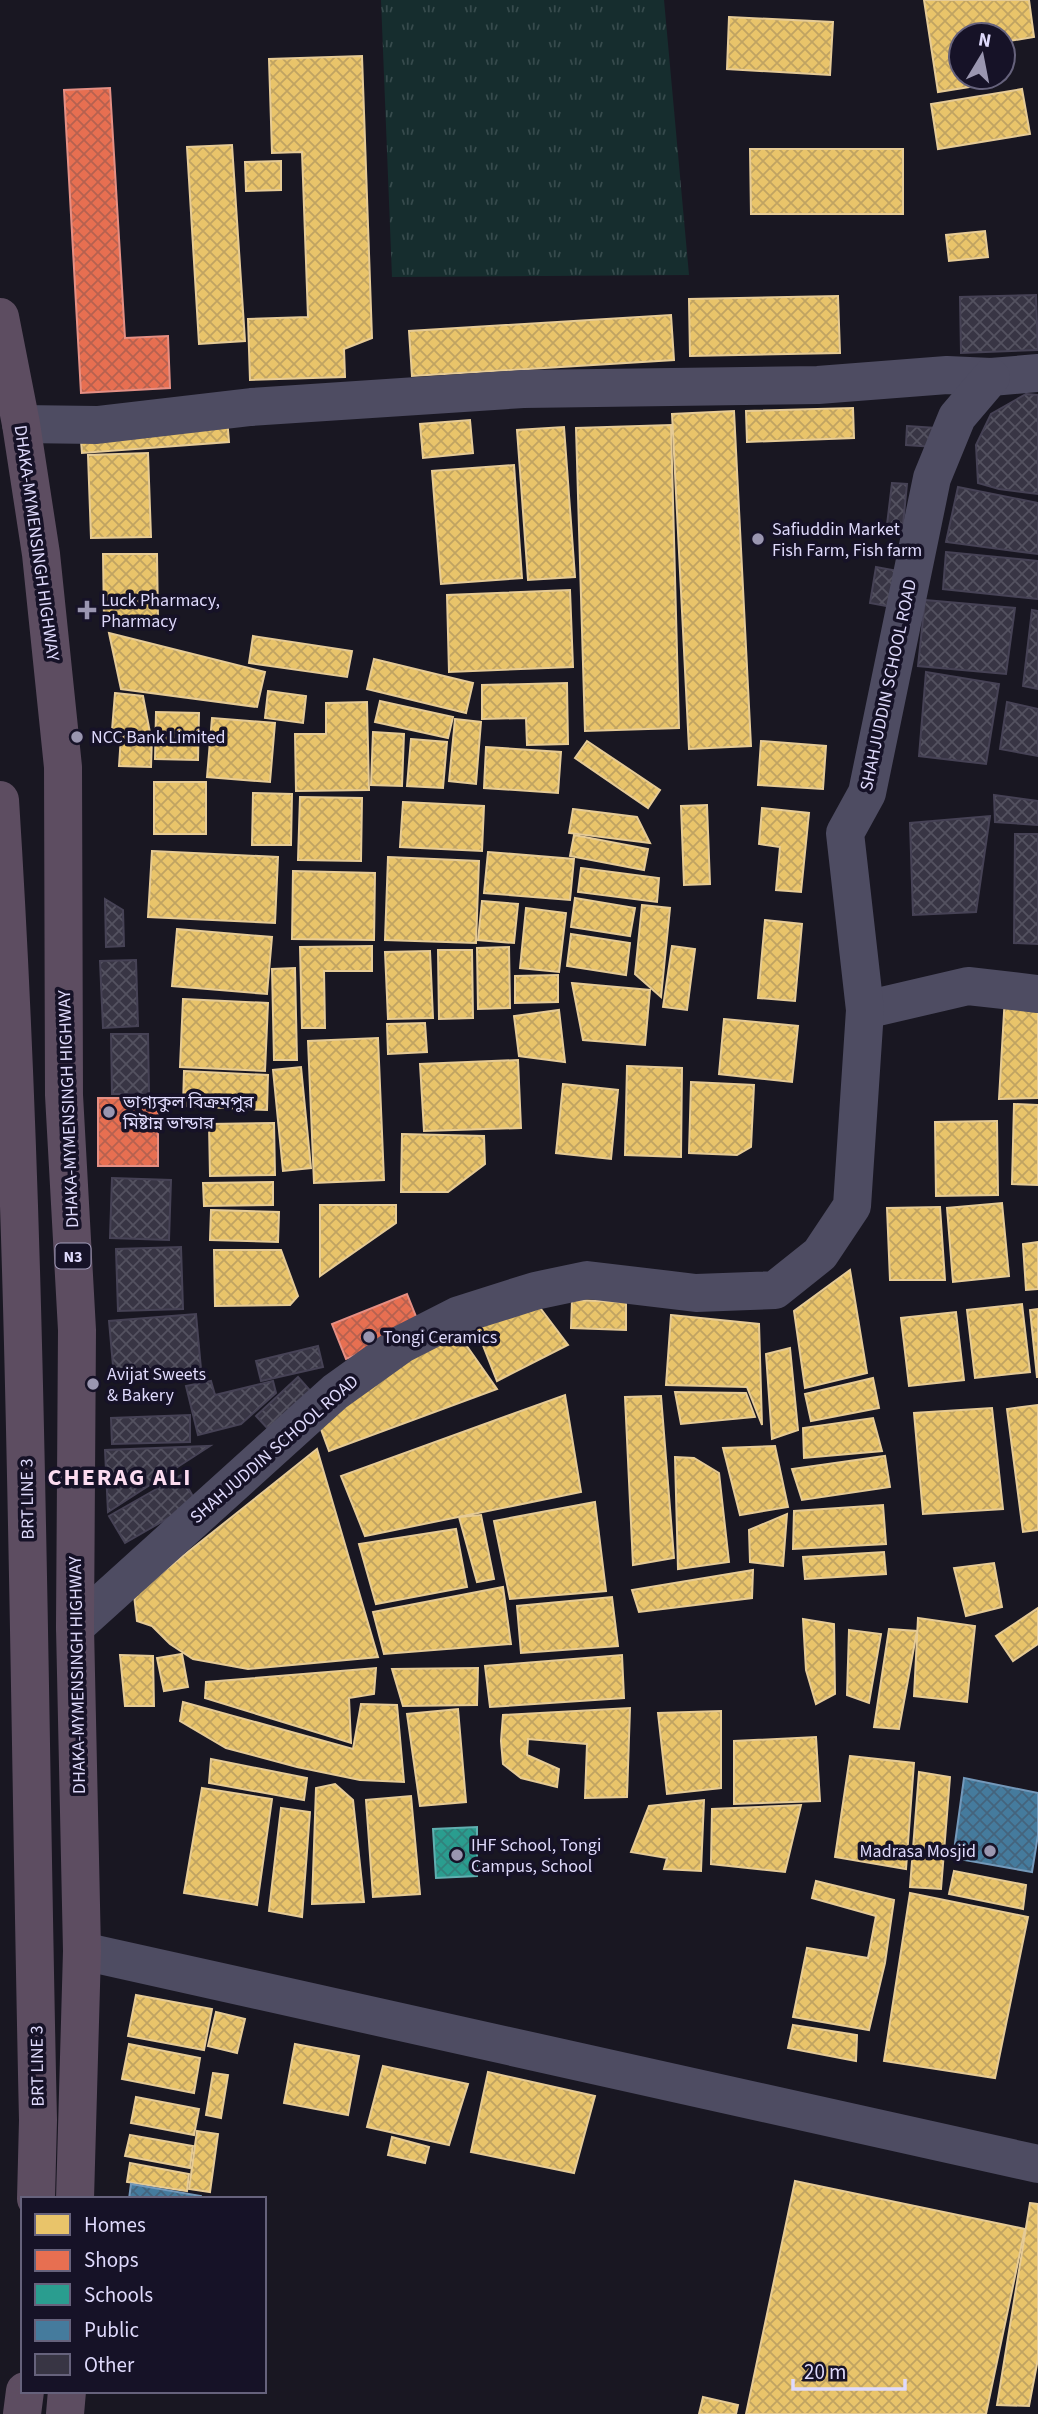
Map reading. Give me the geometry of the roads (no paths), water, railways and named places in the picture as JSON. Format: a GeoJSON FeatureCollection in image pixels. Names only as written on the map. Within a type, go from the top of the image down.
{"type":"FeatureCollection","features":[{"type":"Feature","properties":{"kind":"highway","name":"DHAKA-MYMENSINGH HIGHWAY"},"geometry":{"type":"LineString","coordinates":[[0,317],[21,424],[41,554],[63,768],[64,1096],[77,1330],[75,1627],[82,1951],[75,2197]]}},
{"type":"Feature","properties":{"kind":"highway","name":"BRT LINE 3"},"geometry":{"type":"LineString","coordinates":[[0,800],[19,1171],[38,2120],[36,2197]]}},
{"type":"Feature","properties":{"kind":"highway"},"geometry":{"type":"LineString","coordinates":[[22,2414],[25,2393]]}},
{"type":"Feature","properties":{"kind":"highway"},"geometry":{"type":"LineString","coordinates":[[65,2414],[67,2393]]}},
{"type":"Feature","properties":{"kind":"street"},"geometry":{"type":"LineString","coordinates":[[21,424],[97,425],[251,407],[523,389],[818,385],[947,375],[991,377],[1038,373]]}},
{"type":"Feature","properties":{"kind":"street","name":"SHAHJUDDIN SCHOOL ROAD"},"geometry":{"type":"LineString","coordinates":[[75,1627],[335,1392],[402,1344],[459,1315],[535,1291],[587,1280],[696,1293],[775,1290],[820,1254],[852,1206],[865,1010],[845,833],[867,793],[932,478],[957,417],[991,377]]}},
{"type":"Feature","properties":{"kind":"street"},"geometry":{"type":"LineString","coordinates":[[865,1010],[968,986],[1038,994]]}},
{"type":"Feature","properties":{"kind":"street"},"geometry":{"type":"LineString","coordinates":[[82,1951],[1038,2164]]}},
{"type":"Feature","properties":{"kind":"place","name":"Safiuddin Market Fish Farm, Fish farm"},"geometry":{"type":"Point","coordinates":[758,539]}},
{"type":"Feature","properties":{"kind":"place","name":"Luck Pharmacy, Pharmacy"},"geometry":{"type":"Point","coordinates":[87,610]}},
{"type":"Feature","properties":{"kind":"place","name":"NCC Bank Limited"},"geometry":{"type":"Point","coordinates":[77,737]}},
{"type":"Feature","properties":{"kind":"place","name":"ভাগ্যকুল বিক্রমপুর মিষ্টান্ন ভান্ডার"},"geometry":{"type":"Point","coordinates":[109,1112]}},
{"type":"Feature","properties":{"kind":"place","name":"Tongi Ceramics"},"geometry":{"type":"Point","coordinates":[369,1337]}},
{"type":"Feature","properties":{"kind":"place","name":"Avijat Sweets & Bakery"},"geometry":{"type":"Point","coordinates":[93,1384]}},
{"type":"Feature","properties":{"kind":"place","name":"Madrasa Mosjid"},"geometry":{"type":"Point","coordinates":[990,1851]}},
{"type":"Feature","properties":{"kind":"place","name":"IHF School, Tongi Campus, School"},"geometry":{"type":"Point","coordinates":[457,1855]}},
{"type":"Feature","properties":{"kind":"district","name":"CHERAG ALI"},"geometry":{"type":"Point","coordinates":[120,1477]}}]}
